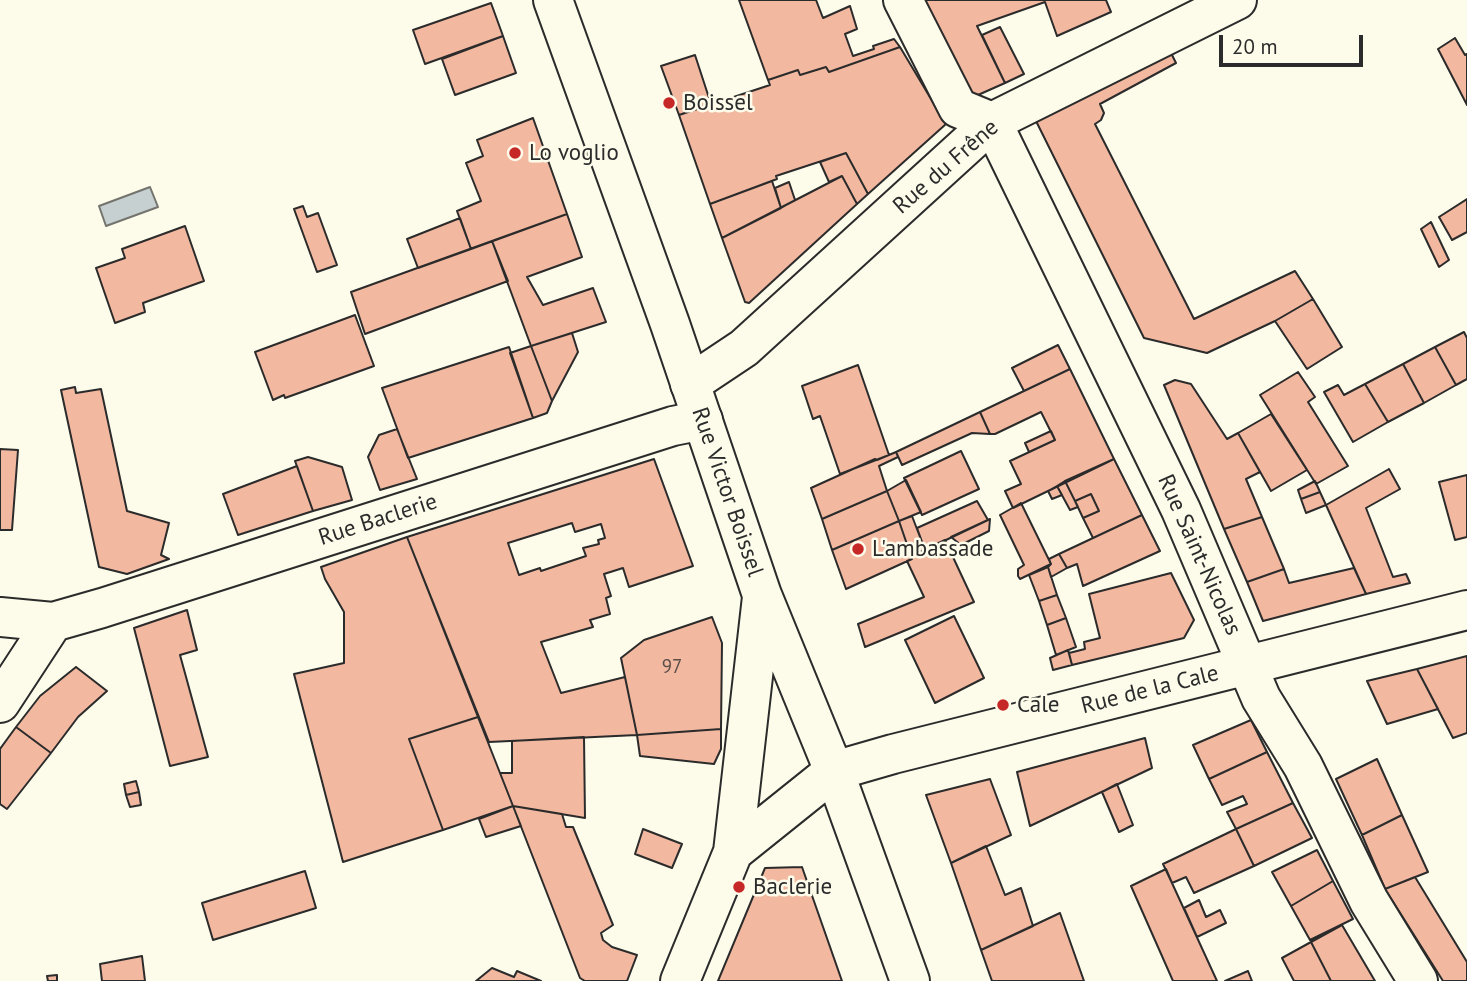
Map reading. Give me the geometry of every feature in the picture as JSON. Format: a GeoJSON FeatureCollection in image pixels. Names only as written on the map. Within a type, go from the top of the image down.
{"type":"FeatureCollection","features":[{"type":"Feature","properties":{"kind":"street","name":"Rue Victor Boissel"},"geometry":{"type":"LineString","coordinates":[[553,0],[704,420],[762,595],[834,771],[910,981]]}},
{"type":"Feature","properties":{"kind":"street"},"geometry":{"type":"LineString","coordinates":[[903,0],[958,108],[992,122]]}},
{"type":"Feature","properties":{"kind":"street","name":"Rue du Frêne"},"geometry":{"type":"LineString","coordinates":[[690,384],[744,348],[992,122],[1237,0]]}},
{"type":"Feature","properties":{"kind":"street","name":"Rue Saint-Nicolas"},"geometry":{"type":"LineString","coordinates":[[992,122],[1181,510],[1261,698],[1303,766],[1369,901],[1418,981]]}},
{"type":"Feature","properties":{"kind":"street","name":"Rue Baclerie"},"geometry":{"type":"LineString","coordinates":[[0,617],[53,622],[673,426],[704,420]]}},
{"type":"Feature","properties":{"kind":"street"},"geometry":{"type":"LineString","coordinates":[[680,981],[733,852],[762,595]]}},
{"type":"Feature","properties":{"kind":"street","name":"Rue de la Cale"},"geometry":{"type":"LineString","coordinates":[[834,771],[1467,610]]}},
{"type":"Feature","properties":{"kind":"street"},"geometry":{"type":"LineString","coordinates":[[0,703],[53,622]]}},
{"type":"Feature","properties":{"kind":"street"},"geometry":{"type":"LineString","coordinates":[[733,852],[834,771]]}},
{"type":"Feature","properties":{"kind":"shaded area"},"geometry":{"type":"Polygon","coordinates":[[[150,187],[158,207],[106,226],[99,206],[150,187]]]}},
{"type":"Feature","properties":{"kind":"building"},"geometry":{"type":"Polygon","coordinates":[[[739,0],[816,0],[823,18],[850,6],[857,29],[845,34],[853,56],[894,39],[900,47],[829,72],[826,67],[800,75],[798,70],[768,80],[739,0]]]}},
{"type":"Feature","properties":{"kind":"building"},"geometry":{"type":"Polygon","coordinates":[[[923,0],[1106,0],[1111,12],[1057,36],[1045,2],[977,26],[1005,83],[969,99],[923,0]]]}},
{"type":"Feature","properties":{"kind":"building"},"geometry":{"type":"Polygon","coordinates":[[[491,3],[503,36],[425,64],[413,30],[491,3]]]}},
{"type":"Feature","properties":{"kind":"building"},"geometry":{"type":"Polygon","coordinates":[[[1000,27],[1024,74],[1005,83],[982,35],[1000,27]]]}},
{"type":"Feature","properties":{"kind":"building"},"geometry":{"type":"Polygon","coordinates":[[[503,36],[516,73],[455,95],[442,59],[503,36]]]}},
{"type":"Feature","properties":{"kind":"building"},"geometry":{"type":"Polygon","coordinates":[[[1455,38],[1465,55],[1467,54],[1467,105],[1438,49],[1455,38]]]}},
{"type":"Feature","properties":{"kind":"building"},"geometry":{"type":"Polygon","coordinates":[[[1164,39],[1176,63],[1100,104],[1104,113],[1101,120],[1095,124],[1194,319],[1295,271],[1313,299],[1275,321],[1207,353],[1144,338],[1034,117],[1164,39]]]}},
{"type":"Feature","properties":{"kind":"building"},"geometry":{"type":"Polygon","coordinates":[[[900,47],[946,124],[868,194],[846,153],[776,176],[777,179],[710,204],[679,115],[770,85],[768,80],[798,70],[800,75],[826,67],[829,72],[900,47]]]}},
{"type":"Feature","properties":{"kind":"building"},"geometry":{"type":"Polygon","coordinates":[[[695,55],[711,104],[679,115],[661,66],[695,55]]]}},
{"type":"Feature","properties":{"kind":"building"},"geometry":{"type":"Polygon","coordinates":[[[533,118],[567,214],[471,249],[457,211],[481,201],[466,163],[483,156],[477,140],[533,118]]]}},
{"type":"Feature","properties":{"kind":"building"},"geometry":{"type":"Polygon","coordinates":[[[846,153],[868,194],[857,204],[842,176],[829,182],[820,162],[846,153]]]}},
{"type":"Feature","properties":{"kind":"building"},"geometry":{"type":"Polygon","coordinates":[[[842,176],[857,204],[749,303],[745,302],[722,238],[842,176]]]}},
{"type":"Feature","properties":{"kind":"building"},"geometry":{"type":"Polygon","coordinates":[[[772,181],[781,208],[722,238],[710,204],[772,181]]]}},
{"type":"Feature","properties":{"kind":"building"},"geometry":{"type":"Polygon","coordinates":[[[789,182],[795,200],[781,208],[775,188],[789,182]]]}},
{"type":"Feature","properties":{"kind":"building"},"geometry":{"type":"Polygon","coordinates":[[[1467,199],[1467,232],[1452,240],[1439,217],[1467,199]]]}},
{"type":"Feature","properties":{"kind":"building"},"geometry":{"type":"Polygon","coordinates":[[[303,206],[307,217],[318,213],[337,265],[317,272],[294,209],[303,206]]]}},
{"type":"Feature","properties":{"kind":"building"},"geometry":{"type":"Polygon","coordinates":[[[567,214],[582,257],[527,277],[543,305],[593,288],[606,322],[531,346],[492,241],[567,214]]]}},
{"type":"Feature","properties":{"kind":"building"},"geometry":{"type":"Polygon","coordinates":[[[460,218],[471,249],[418,268],[407,239],[460,218]]]}},
{"type":"Feature","properties":{"kind":"building"},"geometry":{"type":"Polygon","coordinates":[[[1431,222],[1449,260],[1439,267],[1421,229],[1431,222]]]}},
{"type":"Feature","properties":{"kind":"building"},"geometry":{"type":"Polygon","coordinates":[[[185,226],[204,281],[143,303],[145,312],[115,323],[96,268],[125,258],[122,249],[185,226]]]}},
{"type":"Feature","properties":{"kind":"building"},"geometry":{"type":"Polygon","coordinates":[[[492,241],[508,281],[365,334],[351,292],[492,241]]]}},
{"type":"Feature","properties":{"kind":"building"},"geometry":{"type":"Polygon","coordinates":[[[1313,299],[1342,347],[1307,369],[1275,321],[1313,299]]]}},
{"type":"Feature","properties":{"kind":"building"},"geometry":{"type":"Polygon","coordinates":[[[355,315],[374,366],[273,400],[255,352],[355,315]]]}},
{"type":"Feature","properties":{"kind":"building"},"geometry":{"type":"Polygon","coordinates":[[[1464,332],[1467,338],[1467,379],[1456,385],[1435,347],[1464,332]]]}},
{"type":"Feature","properties":{"kind":"building"},"geometry":{"type":"Polygon","coordinates":[[[572,333],[578,352],[552,401],[531,346],[572,333]]]}},
{"type":"Feature","properties":{"kind":"building"},"geometry":{"type":"Polygon","coordinates":[[[1058,345],[1070,369],[1024,391],[1012,368],[1058,345]]]}},
{"type":"Feature","properties":{"kind":"building"},"geometry":{"type":"Polygon","coordinates":[[[531,346],[552,401],[547,413],[533,418],[510,353],[531,346]]]}},
{"type":"Feature","properties":{"kind":"building"},"geometry":{"type":"Polygon","coordinates":[[[509,347],[533,418],[408,458],[382,388],[509,347]]]}},
{"type":"Feature","properties":{"kind":"building"},"geometry":{"type":"Polygon","coordinates":[[[1435,347],[1456,385],[1424,403],[1403,364],[1435,347]]]}},
{"type":"Feature","properties":{"kind":"building"},"geometry":{"type":"Polygon","coordinates":[[[1403,364],[1424,403],[1388,422],[1365,384],[1403,364]]]}},
{"type":"Feature","properties":{"kind":"building"},"geometry":{"type":"Polygon","coordinates":[[[858,365],[889,455],[840,474],[820,416],[813,419],[802,386],[858,365]]]}},
{"type":"Feature","properties":{"kind":"building"},"geometry":{"type":"Polygon","coordinates":[[[1070,369],[1114,459],[1013,508],[1005,491],[1021,484],[1010,461],[1055,440],[1041,412],[990,434],[980,412],[1070,369]]]}},
{"type":"Feature","properties":{"kind":"building"},"geometry":{"type":"Polygon","coordinates":[[[1298,372],[1315,397],[1308,402],[1348,466],[1316,484],[1260,395],[1298,372]]]}},
{"type":"Feature","properties":{"kind":"building"},"geometry":{"type":"Polygon","coordinates":[[[1175,380],[1191,384],[1227,439],[1238,433],[1260,472],[1246,479],[1262,517],[1224,529],[1164,385],[1175,380]]]}},
{"type":"Feature","properties":{"kind":"building"},"geometry":{"type":"Polygon","coordinates":[[[1365,384],[1388,422],[1353,442],[1324,392],[1338,385],[1344,395],[1365,384]]]}},
{"type":"Feature","properties":{"kind":"building"},"geometry":{"type":"Polygon","coordinates":[[[75,387],[76,393],[101,389],[127,511],[169,523],[161,555],[169,559],[127,574],[99,567],[61,390],[75,387]]]}},
{"type":"Feature","properties":{"kind":"building"},"geometry":{"type":"Polygon","coordinates":[[[980,412],[990,434],[972,433],[902,465],[896,452],[980,412]]]}},
{"type":"Feature","properties":{"kind":"building"},"geometry":{"type":"Polygon","coordinates":[[[1271,414],[1307,470],[1271,491],[1238,433],[1271,414]]]}},
{"type":"Feature","properties":{"kind":"building"},"geometry":{"type":"Polygon","coordinates":[[[397,429],[417,479],[380,490],[368,457],[379,435],[397,429]]]}},
{"type":"Feature","properties":{"kind":"building"},"geometry":{"type":"Polygon","coordinates":[[[1051,431],[1055,440],[1029,452],[1025,443],[1051,431]]]}},
{"type":"Feature","properties":{"kind":"building"},"geometry":{"type":"Polygon","coordinates":[[[0,449],[18,450],[12,530],[0,530],[0,449]]]}},
{"type":"Feature","properties":{"kind":"building"},"geometry":{"type":"Polygon","coordinates":[[[961,451],[979,489],[922,515],[904,478],[961,451]]]}},
{"type":"Feature","properties":{"kind":"building"},"geometry":{"type":"Polygon","coordinates":[[[896,452],[898,457],[879,466],[887,491],[822,519],[811,488],[896,452]]]}},
{"type":"Feature","properties":{"kind":"building"},"geometry":{"type":"Polygon","coordinates":[[[308,457],[342,467],[352,500],[313,511],[295,461],[308,457]]]}},
{"type":"Feature","properties":{"kind":"building"},"geometry":{"type":"Polygon","coordinates":[[[654,459],[693,566],[629,587],[623,568],[604,574],[611,596],[606,598],[610,614],[590,620],[593,627],[541,642],[561,693],[625,677],[637,735],[489,742],[407,537],[654,459]],[[572,523],[508,543],[519,575],[540,568],[541,571],[586,556],[583,548],[599,544],[598,540],[605,538],[601,524],[575,532],[572,523]]]}},
{"type":"Feature","properties":{"kind":"building"},"geometry":{"type":"Polygon","coordinates":[[[1114,459],[1142,515],[1093,538],[1083,518],[1099,511],[1091,494],[1075,501],[1065,481],[1114,459]]]}},
{"type":"Feature","properties":{"kind":"building"},"geometry":{"type":"Polygon","coordinates":[[[297,466],[313,511],[238,535],[223,494],[297,466]]]}},
{"type":"Feature","properties":{"kind":"building"},"geometry":{"type":"Polygon","coordinates":[[[1389,469],[1400,489],[1366,508],[1393,577],[1406,574],[1410,583],[1366,594],[1326,505],[1389,469]]]}},
{"type":"Feature","properties":{"kind":"building"},"geometry":{"type":"Polygon","coordinates":[[[1467,475],[1467,537],[1455,540],[1439,482],[1467,475]]]}},
{"type":"Feature","properties":{"kind":"building"},"geometry":{"type":"Polygon","coordinates":[[[906,480],[921,512],[899,521],[887,491],[906,480]]]}},
{"type":"Feature","properties":{"kind":"building"},"geometry":{"type":"Polygon","coordinates":[[[1065,481],[1078,507],[1070,510],[1057,486],[1065,481]]]}},
{"type":"Feature","properties":{"kind":"building"},"geometry":{"type":"Polygon","coordinates":[[[1315,481],[1320,492],[1301,499],[1298,490],[1315,481]]]}},
{"type":"Feature","properties":{"kind":"building"},"geometry":{"type":"Polygon","coordinates":[[[1057,486],[1062,495],[1052,499],[1048,491],[1057,486]]]}},
{"type":"Feature","properties":{"kind":"building"},"geometry":{"type":"Polygon","coordinates":[[[887,491],[899,521],[832,550],[822,519],[887,491]]]}},
{"type":"Feature","properties":{"kind":"building"},"geometry":{"type":"Polygon","coordinates":[[[1320,492],[1326,505],[1306,513],[1301,499],[1320,492]]]}},
{"type":"Feature","properties":{"kind":"building"},"geometry":{"type":"Polygon","coordinates":[[[1091,494],[1099,511],[1083,518],[1075,501],[1091,494]]]}},
{"type":"Feature","properties":{"kind":"building"},"geometry":{"type":"Polygon","coordinates":[[[977,501],[988,520],[925,550],[917,528],[977,501]]]}},
{"type":"Feature","properties":{"kind":"building"},"geometry":{"type":"Polygon","coordinates":[[[1021,503],[1051,564],[1020,579],[1018,569],[1024,565],[1000,515],[1021,503]]]}},
{"type":"Feature","properties":{"kind":"building"},"geometry":{"type":"Polygon","coordinates":[[[1142,515],[1160,551],[1083,586],[1077,564],[1067,568],[1059,554],[1142,515]]]}},
{"type":"Feature","properties":{"kind":"building"},"geometry":{"type":"Polygon","coordinates":[[[912,516],[925,550],[911,556],[899,521],[912,516]]]}},
{"type":"Feature","properties":{"kind":"building"},"geometry":{"type":"Polygon","coordinates":[[[1262,517],[1284,569],[1247,582],[1224,529],[1262,517]]]}},
{"type":"Feature","properties":{"kind":"building"},"geometry":{"type":"Polygon","coordinates":[[[990,519],[989,531],[961,545],[951,537],[990,519]]]}},
{"type":"Feature","properties":{"kind":"building"},"geometry":{"type":"Polygon","coordinates":[[[899,521],[912,559],[846,589],[832,550],[899,521]]]}},
{"type":"Feature","properties":{"kind":"building"},"geometry":{"type":"Polygon","coordinates":[[[407,537],[478,717],[409,739],[443,830],[343,862],[294,674],[344,663],[344,612],[321,567],[407,537]]]}},
{"type":"Feature","properties":{"kind":"building"},"geometry":{"type":"Polygon","coordinates":[[[945,540],[974,602],[865,647],[858,624],[924,597],[907,561],[912,559],[911,556],[945,540]]]}},
{"type":"Feature","properties":{"kind":"building"},"geometry":{"type":"Polygon","coordinates":[[[1059,554],[1067,568],[1051,577],[1049,559],[1059,554]]]}},
{"type":"Feature","properties":{"kind":"building"},"geometry":{"type":"Polygon","coordinates":[[[1048,567],[1057,595],[1039,601],[1029,575],[1048,567]]]}},
{"type":"Feature","properties":{"kind":"building"},"geometry":{"type":"Polygon","coordinates":[[[1354,568],[1366,594],[1263,621],[1247,582],[1284,569],[1289,583],[1354,568]]]}},
{"type":"Feature","properties":{"kind":"building"},"geometry":{"type":"Polygon","coordinates":[[[1171,573],[1194,620],[1184,638],[1072,665],[1069,653],[1085,649],[1084,642],[1100,638],[1089,594],[1171,573]]]}},
{"type":"Feature","properties":{"kind":"building"},"geometry":{"type":"Polygon","coordinates":[[[1057,595],[1066,618],[1047,625],[1039,601],[1057,595]]]}},
{"type":"Feature","properties":{"kind":"building"},"geometry":{"type":"Polygon","coordinates":[[[187,610],[197,650],[180,655],[208,757],[170,766],[134,628],[187,610]]]}},
{"type":"Feature","properties":{"kind":"building"},"geometry":{"type":"Polygon","coordinates":[[[954,616],[984,678],[935,703],[905,640],[954,616]]]}},
{"type":"Feature","properties":{"kind":"building"},"geometry":{"type":"Polygon","coordinates":[[[712,617],[722,643],[721,729],[637,735],[621,658],[644,640],[712,617]]]}},
{"type":"Feature","properties":{"kind":"building"},"geometry":{"type":"Polygon","coordinates":[[[1066,618],[1076,647],[1056,655],[1047,625],[1066,618]]]}},
{"type":"Feature","properties":{"kind":"building"},"geometry":{"type":"Polygon","coordinates":[[[1068,650],[1072,665],[1053,670],[1050,658],[1068,650]]]}},
{"type":"Feature","properties":{"kind":"building"},"geometry":{"type":"Polygon","coordinates":[[[1467,656],[1467,733],[1453,738],[1417,669],[1467,656]]]}},
{"type":"Feature","properties":{"kind":"building"},"geometry":{"type":"Polygon","coordinates":[[[76,667],[107,691],[78,717],[51,753],[16,727],[40,696],[76,667]]]}},
{"type":"Feature","properties":{"kind":"building"},"geometry":{"type":"Polygon","coordinates":[[[1417,669],[1438,709],[1387,724],[1367,681],[1417,669]]]}},
{"type":"Feature","properties":{"kind":"building"},"geometry":{"type":"Polygon","coordinates":[[[478,717],[513,806],[443,830],[409,739],[478,717]]]}},
{"type":"Feature","properties":{"kind":"building"},"geometry":{"type":"Polygon","coordinates":[[[1251,720],[1267,752],[1209,779],[1193,745],[1251,720]]]}},
{"type":"Feature","properties":{"kind":"building"},"geometry":{"type":"Polygon","coordinates":[[[16,727],[51,753],[7,809],[0,804],[0,749],[16,727]]]}},
{"type":"Feature","properties":{"kind":"building"},"geometry":{"type":"Polygon","coordinates":[[[721,729],[721,749],[714,764],[640,756],[637,735],[721,729]]]}},
{"type":"Feature","properties":{"kind":"building"},"geometry":{"type":"Polygon","coordinates":[[[584,737],[585,818],[513,806],[500,773],[512,773],[512,741],[584,737]]]}},
{"type":"Feature","properties":{"kind":"building"},"geometry":{"type":"Polygon","coordinates":[[[1145,738],[1152,768],[1030,826],[1017,772],[1145,738]]]}},
{"type":"Feature","properties":{"kind":"building"},"geometry":{"type":"Polygon","coordinates":[[[1267,752],[1293,803],[1236,829],[1227,812],[1247,804],[1243,796],[1222,805],[1209,779],[1267,752]]]}},
{"type":"Feature","properties":{"kind":"building"},"geometry":{"type":"Polygon","coordinates":[[[1377,759],[1402,815],[1362,835],[1336,779],[1377,759]]]}},
{"type":"Feature","properties":{"kind":"building"},"geometry":{"type":"Polygon","coordinates":[[[990,779],[1011,835],[951,863],[926,795],[990,779]]]}},
{"type":"Feature","properties":{"kind":"building"},"geometry":{"type":"Polygon","coordinates":[[[136,781],[139,792],[126,795],[124,784],[136,781]]]}},
{"type":"Feature","properties":{"kind":"building"},"geometry":{"type":"Polygon","coordinates":[[[1117,784],[1133,825],[1119,832],[1102,792],[1117,784]]]}},
{"type":"Feature","properties":{"kind":"building"},"geometry":{"type":"Polygon","coordinates":[[[139,792],[141,805],[130,807],[126,795],[139,792]]]}},
{"type":"Feature","properties":{"kind":"building"},"geometry":{"type":"Polygon","coordinates":[[[1293,803],[1312,838],[1254,866],[1236,829],[1293,803]]]}},
{"type":"Feature","properties":{"kind":"building"},"geometry":{"type":"Polygon","coordinates":[[[513,806],[521,826],[486,837],[479,819],[513,806]]]}},
{"type":"Feature","properties":{"kind":"building"},"geometry":{"type":"Polygon","coordinates":[[[513,806],[562,814],[566,827],[573,827],[613,925],[601,933],[603,940],[612,947],[637,955],[627,981],[585,981],[580,978],[513,806]]]}},
{"type":"Feature","properties":{"kind":"building"},"geometry":{"type":"Polygon","coordinates":[[[1402,815],[1428,872],[1385,889],[1362,835],[1402,815]]]}},
{"type":"Feature","properties":{"kind":"building"},"geometry":{"type":"Polygon","coordinates":[[[643,829],[682,844],[672,868],[635,854],[643,829]]]}},
{"type":"Feature","properties":{"kind":"building"},"geometry":{"type":"Polygon","coordinates":[[[1236,829],[1254,866],[1194,893],[1186,877],[1172,883],[1163,864],[1236,829]]]}},
{"type":"Feature","properties":{"kind":"building"},"geometry":{"type":"Polygon","coordinates":[[[986,846],[1005,895],[1021,888],[1033,926],[981,950],[951,863],[986,846]]]}},
{"type":"Feature","properties":{"kind":"building"},"geometry":{"type":"Polygon","coordinates":[[[1317,850],[1333,881],[1291,906],[1272,872],[1317,850]]]}},
{"type":"Feature","properties":{"kind":"building"},"geometry":{"type":"Polygon","coordinates":[[[802,867],[842,981],[718,981],[765,868],[802,867]]]}},
{"type":"Feature","properties":{"kind":"building"},"geometry":{"type":"Polygon","coordinates":[[[1166,869],[1217,981],[1173,981],[1131,886],[1166,869]]]}},
{"type":"Feature","properties":{"kind":"building"},"geometry":{"type":"Polygon","coordinates":[[[305,871],[316,908],[213,940],[202,903],[305,871]]]}},
{"type":"Feature","properties":{"kind":"building"},"geometry":{"type":"Polygon","coordinates":[[[1415,877],[1467,962],[1467,981],[1443,981],[1385,889],[1415,877]]]}},
{"type":"Feature","properties":{"kind":"building"},"geometry":{"type":"Polygon","coordinates":[[[1333,881],[1353,919],[1310,940],[1291,906],[1333,881]]]}},
{"type":"Feature","properties":{"kind":"building"},"geometry":{"type":"Polygon","coordinates":[[[1199,900],[1206,917],[1220,910],[1226,923],[1197,937],[1184,908],[1199,900]]]}},
{"type":"Feature","properties":{"kind":"building"},"geometry":{"type":"Polygon","coordinates":[[[1060,913],[1084,981],[992,981],[981,950],[1060,913]]]}},
{"type":"Feature","properties":{"kind":"building"},"geometry":{"type":"Polygon","coordinates":[[[1342,925],[1375,981],[1331,981],[1311,942],[1342,925]]]}},
{"type":"Feature","properties":{"kind":"building"},"geometry":{"type":"Polygon","coordinates":[[[1311,942],[1331,981],[1294,981],[1282,958],[1311,942]]]}},
{"type":"Feature","properties":{"kind":"building"},"geometry":{"type":"Polygon","coordinates":[[[142,956],[145,981],[102,981],[100,964],[142,956]]]}},
{"type":"Feature","properties":{"kind":"building"},"geometry":{"type":"Polygon","coordinates":[[[492,968],[514,977],[517,971],[541,981],[476,981],[492,968]]]}},
{"type":"Feature","properties":{"kind":"building"},"geometry":{"type":"Polygon","coordinates":[[[1248,971],[1252,981],[1225,981],[1248,971]]]}},
{"type":"Feature","properties":{"kind":"building"},"geometry":{"type":"Polygon","coordinates":[[[57,975],[57,981],[48,981],[47,976],[57,975]]]}},
{"type":"Feature","properties":{"kind":"place","name":"Boissel"},"geometry":{"type":"Point","coordinates":[669,103]}},
{"type":"Feature","properties":{"kind":"place","name":"Lo voglio"},"geometry":{"type":"Point","coordinates":[515,153]}},
{"type":"Feature","properties":{"kind":"place","name":"L'ambassade"},"geometry":{"type":"Point","coordinates":[858,549]}},
{"type":"Feature","properties":{"kind":"place","name":"Cale"},"geometry":{"type":"Point","coordinates":[1003,705]}},
{"type":"Feature","properties":{"kind":"place","name":"Baclerie"},"geometry":{"type":"Point","coordinates":[739,887]}}]}
